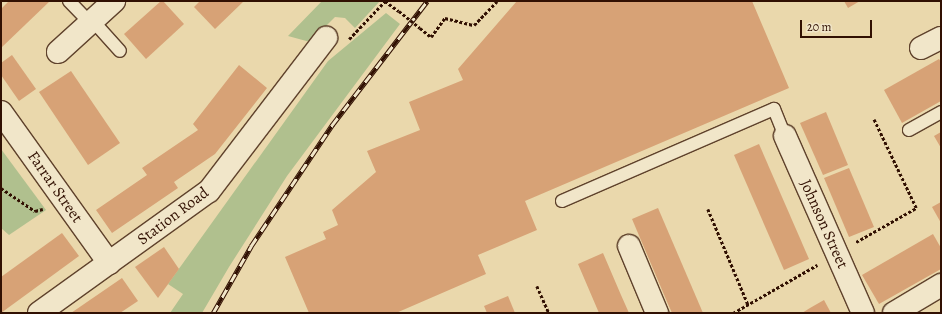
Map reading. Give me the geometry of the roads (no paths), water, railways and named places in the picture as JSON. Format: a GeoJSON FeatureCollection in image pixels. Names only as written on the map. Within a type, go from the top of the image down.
{"type":"FeatureCollection","features":[{"type":"Feature","properties":{"kind":"street"},"geometry":{"type":"LineString","coordinates":[[58,52],[114,1]]}},
{"type":"Feature","properties":{"kind":"street","name":"Station Road"},"geometry":{"type":"LineString","coordinates":[[39,313],[209,191],[326,38]]}},
{"type":"Feature","properties":{"kind":"street","name":"Farrar Street"},"geometry":{"type":"LineString","coordinates":[[1,112],[109,263]]}},
{"type":"Feature","properties":{"kind":"street","name":"Johnson Street"},"geometry":{"type":"LineString","coordinates":[[785,136],[863,313]]}},
{"type":"Feature","properties":{"kind":"street"},"geometry":{"type":"LineString","coordinates":[[629,246],[657,313]]}},
{"type":"Feature","properties":{"kind":"street"},"geometry":{"type":"LineString","coordinates":[[894,313],[941,285]]}},
{"type":"Feature","properties":{"kind":"lane"},"geometry":{"type":"LineString","coordinates":[[69,1],[120,51]]}},
{"type":"Feature","properties":{"kind":"lane"},"geometry":{"type":"LineString","coordinates":[[562,201],[774,110],[785,136]]}},
{"type":"Feature","properties":{"kind":"lane"},"geometry":{"type":"LineString","coordinates":[[909,130],[941,112]]}},
{"type":"Feature","properties":{"kind":"railway"},"geometry":{"type":"LineString","coordinates":[[213,313],[251,246],[332,125],[427,1]]}}]}
